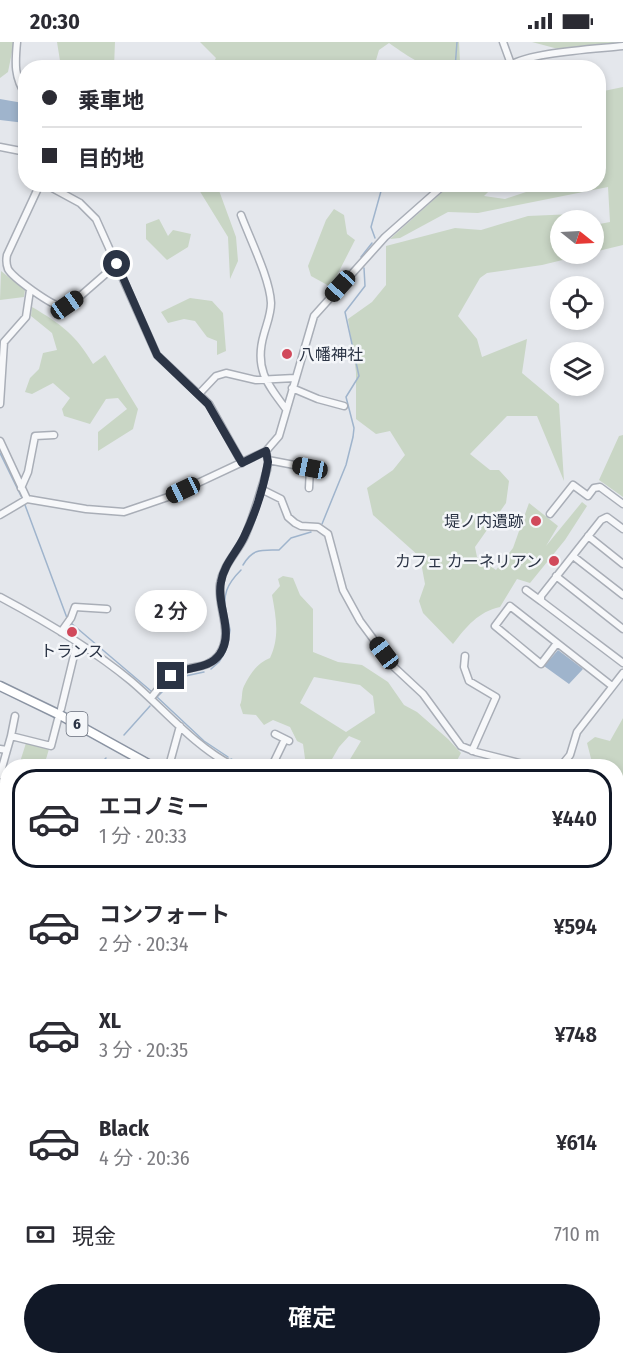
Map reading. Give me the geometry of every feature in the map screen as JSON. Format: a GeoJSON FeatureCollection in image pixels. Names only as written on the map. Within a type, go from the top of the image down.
{"type":"FeatureCollection","features":[{"type":"Feature","properties":{"kind":"highway","name":"6"},"geometry":{"type":"LineString","coordinates":[[0,687],[60,715],[139,759]]}},
{"type":"Feature","properties":{"kind":"street"},"geometry":{"type":"LineString","coordinates":[[17,42],[14,69],[18,85]]}},
{"type":"Feature","properties":{"kind":"street"},"geometry":{"type":"LineString","coordinates":[[503,42],[507,60]]}},
{"type":"Feature","properties":{"kind":"street"},"geometry":{"type":"LineString","coordinates":[[528,60],[623,46]]}},
{"type":"Feature","properties":{"kind":"street"},"geometry":{"type":"LineString","coordinates":[[0,147],[18,151]]}},
{"type":"Feature","properties":{"kind":"street"},"geometry":{"type":"LineString","coordinates":[[36,192],[6,259],[10,272],[25,283],[30,290],[62,307],[78,298],[117,264]]}},
{"type":"Feature","properties":{"kind":"street"},"geometry":{"type":"LineString","coordinates":[[61,192],[88,210],[103,230],[157,355],[208,404],[242,463]]}},
{"type":"Feature","properties":{"kind":"street"},"geometry":{"type":"LineString","coordinates":[[0,515],[27,499],[86,509],[124,512],[168,497],[266,451],[279,436],[314,316],[385,237],[436,192]]}},
{"type":"Feature","properties":{"kind":"street"},"geometry":{"type":"LineString","coordinates":[[241,215],[269,288],[271,302],[270,317],[260,357],[261,368],[266,380],[286,409]]}},
{"type":"Feature","properties":{"kind":"street"},"geometry":{"type":"LineString","coordinates":[[0,404],[2,341],[26,317],[30,290]]}},
{"type":"Feature","properties":{"kind":"street"},"geometry":{"type":"LineString","coordinates":[[199,394],[216,376],[226,373],[256,380],[295,378]]}},
{"type":"Feature","properties":{"kind":"street"},"geometry":{"type":"LineString","coordinates":[[292,388],[318,399],[345,406]]}},
{"type":"Feature","properties":{"kind":"street"},"geometry":{"type":"LineString","coordinates":[[21,488],[28,472],[35,436],[54,435]]}},
{"type":"Feature","properties":{"kind":"street"},"geometry":{"type":"LineString","coordinates":[[0,441],[27,499]]}},
{"type":"Feature","properties":{"kind":"street"},"geometry":{"type":"LineString","coordinates":[[150,698],[175,673],[208,664],[220,654],[226,631],[220,598],[222,577],[244,538],[261,489],[268,460],[266,451]]}},
{"type":"Feature","properties":{"kind":"street"},"geometry":{"type":"LineString","coordinates":[[268,460],[310,468],[309,488]]}},
{"type":"Feature","properties":{"kind":"street"},"geometry":{"type":"LineString","coordinates":[[550,514],[573,485],[588,496],[594,488],[600,487],[623,504]]}},
{"type":"Feature","properties":{"kind":"street"},"geometry":{"type":"LineString","coordinates":[[261,489],[281,499],[288,517],[295,524],[304,527],[318,527],[328,534],[343,590],[360,621],[393,667],[423,694],[456,740],[464,748],[503,759]]}},
{"type":"Feature","properties":{"kind":"street"},"geometry":{"type":"LineString","coordinates":[[541,601],[541,596],[556,576],[604,517],[623,530]]}},
{"type":"Feature","properties":{"kind":"street"},"geometry":{"type":"LineString","coordinates":[[588,536],[623,564]]}},
{"type":"Feature","properties":{"kind":"street"},"geometry":{"type":"LineString","coordinates":[[573,556],[623,595]]}},
{"type":"Feature","properties":{"kind":"street"},"geometry":{"type":"LineString","coordinates":[[556,576],[623,629]]}},
{"type":"Feature","properties":{"kind":"street"},"geometry":{"type":"LineString","coordinates":[[526,590],[623,663]]}},
{"type":"Feature","properties":{"kind":"street"},"geometry":{"type":"LineString","coordinates":[[0,597],[61,632],[111,665],[211,753],[221,759]]}},
{"type":"Feature","properties":{"kind":"street"},"geometry":{"type":"LineString","coordinates":[[557,644],[541,664],[495,626],[510,606],[612,686]]}},
{"type":"Feature","properties":{"kind":"street"},"geometry":{"type":"LineString","coordinates":[[61,632],[72,618],[75,607],[107,609]]}},
{"type":"Feature","properties":{"kind":"street"},"geometry":{"type":"LineString","coordinates":[[61,710],[77,643]]}},
{"type":"Feature","properties":{"kind":"street"},"geometry":{"type":"LineString","coordinates":[[465,656],[464,667],[469,681],[496,697],[472,751]]}},
{"type":"Feature","properties":{"kind":"street"},"geometry":{"type":"LineString","coordinates":[[567,759],[577,732],[623,673]]}},
{"type":"Feature","properties":{"kind":"street"},"geometry":{"type":"LineString","coordinates":[[4,749],[11,736],[15,716]]}},
{"type":"Feature","properties":{"kind":"street"},"geometry":{"type":"LineString","coordinates":[[11,736],[51,746],[58,719]]}},
{"type":"Feature","properties":{"kind":"street"},"geometry":{"type":"LineString","coordinates":[[171,759],[180,726]]}},
{"type":"Feature","properties":{"kind":"street"},"geometry":{"type":"LineString","coordinates":[[275,734],[287,740],[276,759]]}},
{"type":"Feature","properties":{"kind":"green space"},"geometry":{"type":"Polygon","coordinates":[[[0,42],[14,42],[8,72],[0,78],[0,42]]]}},
{"type":"Feature","properties":{"kind":"green space"},"geometry":{"type":"Polygon","coordinates":[[[57,42],[115,42],[114,60],[60,60],[57,42]]]}},
{"type":"Feature","properties":{"kind":"green space"},"geometry":{"type":"Polygon","coordinates":[[[200,42],[459,42],[460,60],[416,60],[389,43],[379,50],[376,60],[215,60],[216,58],[200,42]]]}},
{"type":"Feature","properties":{"kind":"green space"},"geometry":{"type":"Polygon","coordinates":[[[532,42],[619,42],[562,50],[532,42]]]}},
{"type":"Feature","properties":{"kind":"green space"},"geometry":{"type":"Polygon","coordinates":[[[623,87],[623,245],[604,250],[604,223],[610,222],[608,187],[606,187],[606,91],[623,87]]]}},
{"type":"Feature","properties":{"kind":"green space"},"geometry":{"type":"Polygon","coordinates":[[[200,192],[220,192],[236,237],[238,261],[230,279],[228,237],[200,192]]]}},
{"type":"Feature","properties":{"kind":"green space"},"geometry":{"type":"Polygon","coordinates":[[[442,192],[488,192],[484,196],[505,199],[526,192],[583,192],[478,213],[448,212],[400,238],[390,239],[442,192]]]}},
{"type":"Feature","properties":{"kind":"green space"},"geometry":{"type":"Polygon","coordinates":[[[334,209],[344,215],[347,234],[355,240],[331,287],[311,276],[308,266],[326,220],[334,209]]]}},
{"type":"Feature","properties":{"kind":"green space"},"geometry":{"type":"Polygon","coordinates":[[[550,215],[550,263],[487,273],[480,278],[458,316],[477,339],[482,357],[527,339],[522,373],[559,404],[564,481],[537,416],[507,416],[470,454],[490,470],[499,470],[509,481],[506,503],[475,547],[477,557],[496,570],[513,548],[529,503],[558,526],[546,546],[582,502],[587,506],[565,540],[530,583],[517,579],[500,607],[479,616],[453,644],[423,613],[419,601],[425,584],[420,557],[373,515],[367,488],[393,470],[405,455],[390,431],[376,434],[356,419],[356,372],[348,319],[372,302],[386,285],[386,246],[455,228],[481,230],[528,216],[550,215]]]}},
{"type":"Feature","properties":{"kind":"green space"},"geometry":{"type":"Polygon","coordinates":[[[159,219],[168,236],[173,230],[191,234],[188,247],[167,260],[146,239],[146,224],[159,219]]]}},
{"type":"Feature","properties":{"kind":"green space"},"geometry":{"type":"Polygon","coordinates":[[[1,271],[25,290],[24,297],[0,300],[1,271]]]}},
{"type":"Feature","properties":{"kind":"green space"},"geometry":{"type":"Polygon","coordinates":[[[190,298],[212,301],[223,313],[226,351],[217,355],[217,341],[207,337],[195,321],[184,319],[168,323],[161,312],[190,298]]]}},
{"type":"Feature","properties":{"kind":"green space"},"geometry":{"type":"Polygon","coordinates":[[[32,307],[67,331],[93,364],[105,355],[138,409],[133,429],[98,451],[98,432],[127,409],[118,398],[106,399],[90,424],[64,416],[62,409],[70,398],[53,383],[32,394],[25,392],[30,378],[39,369],[43,353],[57,350],[52,333],[31,316],[32,307]]]}},
{"type":"Feature","properties":{"kind":"green space"},"geometry":{"type":"Polygon","coordinates":[[[623,435],[623,497],[599,480],[619,436],[623,435]]]}},
{"type":"Feature","properties":{"kind":"green space"},"geometry":{"type":"Polygon","coordinates":[[[283,576],[293,578],[300,595],[313,609],[313,652],[338,662],[362,665],[388,682],[404,705],[417,712],[461,753],[458,759],[350,759],[361,741],[349,736],[332,759],[305,759],[303,744],[297,741],[290,727],[273,720],[264,725],[256,715],[243,714],[240,705],[244,686],[254,669],[270,658],[273,650],[276,627],[272,595],[280,586],[278,579],[283,576]],[[314,677],[300,703],[346,732],[375,713],[373,696],[360,685],[314,677]]]}},
{"type":"Feature","properties":{"kind":"green space"},"geometry":{"type":"Polygon","coordinates":[[[623,718],[623,759],[591,759],[587,743],[595,737],[610,741],[623,718]]]}},
{"type":"Feature","properties":{"kind":"green space"},"geometry":{"type":"Polygon","coordinates":[[[26,743],[49,749],[46,759],[21,759],[26,743]]]}},
{"type":"Feature","properties":{"kind":"water"},"geometry":{"type":"Polygon","coordinates":[[[0,99],[18,102],[18,122],[0,120],[0,99]]]}},
{"type":"Feature","properties":{"kind":"water"},"geometry":{"type":"Polygon","coordinates":[[[558,650],[583,669],[569,684],[544,666],[558,650]]]}},
{"type":"Feature","properties":{"kind":"waterway"},"geometry":{"type":"LineString","coordinates":[[456,60],[457,42]]}},
{"type":"Feature","properties":{"kind":"waterway"},"geometry":{"type":"LineString","coordinates":[[375,238],[371,227],[381,192]]}},
{"type":"Feature","properties":{"kind":"waterway"},"geometry":{"type":"LineString","coordinates":[[361,257],[372,243]]}},
{"type":"Feature","properties":{"kind":"waterway"},"geometry":{"type":"LineString","coordinates":[[322,524],[346,465],[353,437],[354,428],[346,397],[359,376],[345,312],[365,286],[364,268]]}},
{"type":"Feature","properties":{"kind":"waterway"},"geometry":{"type":"LineString","coordinates":[[0,453],[22,498]]}},
{"type":"Feature","properties":{"kind":"waterway"},"geometry":{"type":"LineString","coordinates":[[25,505],[67,618]]}},
{"type":"Feature","properties":{"kind":"waterway"},"geometry":{"type":"LineString","coordinates":[[243,565],[254,553],[262,550],[279,550],[291,538],[311,532]]}},
{"type":"Feature","properties":{"kind":"waterway"},"geometry":{"type":"LineString","coordinates":[[226,615],[225,596],[232,580],[241,570]]}},
{"type":"Feature","properties":{"kind":"waterway"},"geometry":{"type":"LineString","coordinates":[[227,647],[230,630],[228,620]]}},
{"type":"Feature","properties":{"kind":"waterway"},"geometry":{"type":"LineString","coordinates":[[71,623],[151,691]]}},
{"type":"Feature","properties":{"kind":"waterway"},"geometry":{"type":"LineString","coordinates":[[211,669],[225,652]]}},
{"type":"Feature","properties":{"kind":"waterway"},"geometry":{"type":"LineString","coordinates":[[204,672],[176,678],[157,697],[204,741],[228,757]]}},
{"type":"Feature","properties":{"kind":"waterway"},"geometry":{"type":"LineString","coordinates":[[124,735],[150,706]]}},
{"type":"Feature","properties":{"kind":"place","name":"八幡神社"},"geometry":{"type":"Point","coordinates":[287,354]}},
{"type":"Feature","properties":{"kind":"place","name":"堤ノ内遺跡"},"geometry":{"type":"Point","coordinates":[536,521]}},
{"type":"Feature","properties":{"kind":"place","name":"カフェ カーネリアン"},"geometry":{"type":"Point","coordinates":[554,561]}},
{"type":"Feature","properties":{"kind":"place","name":"トランス"},"geometry":{"type":"Point","coordinates":[72,632]}},
{"type":"Feature","properties":{"kind":"route"},"geometry":{"type":"LineString","coordinates":[[117,264],[157,355],[208,404],[242,463],[266,451],[268,462],[244,538],[224,571],[220,598],[226,624],[226,638],[220,654],[203,667],[180,670],[171,676]]}}]}
